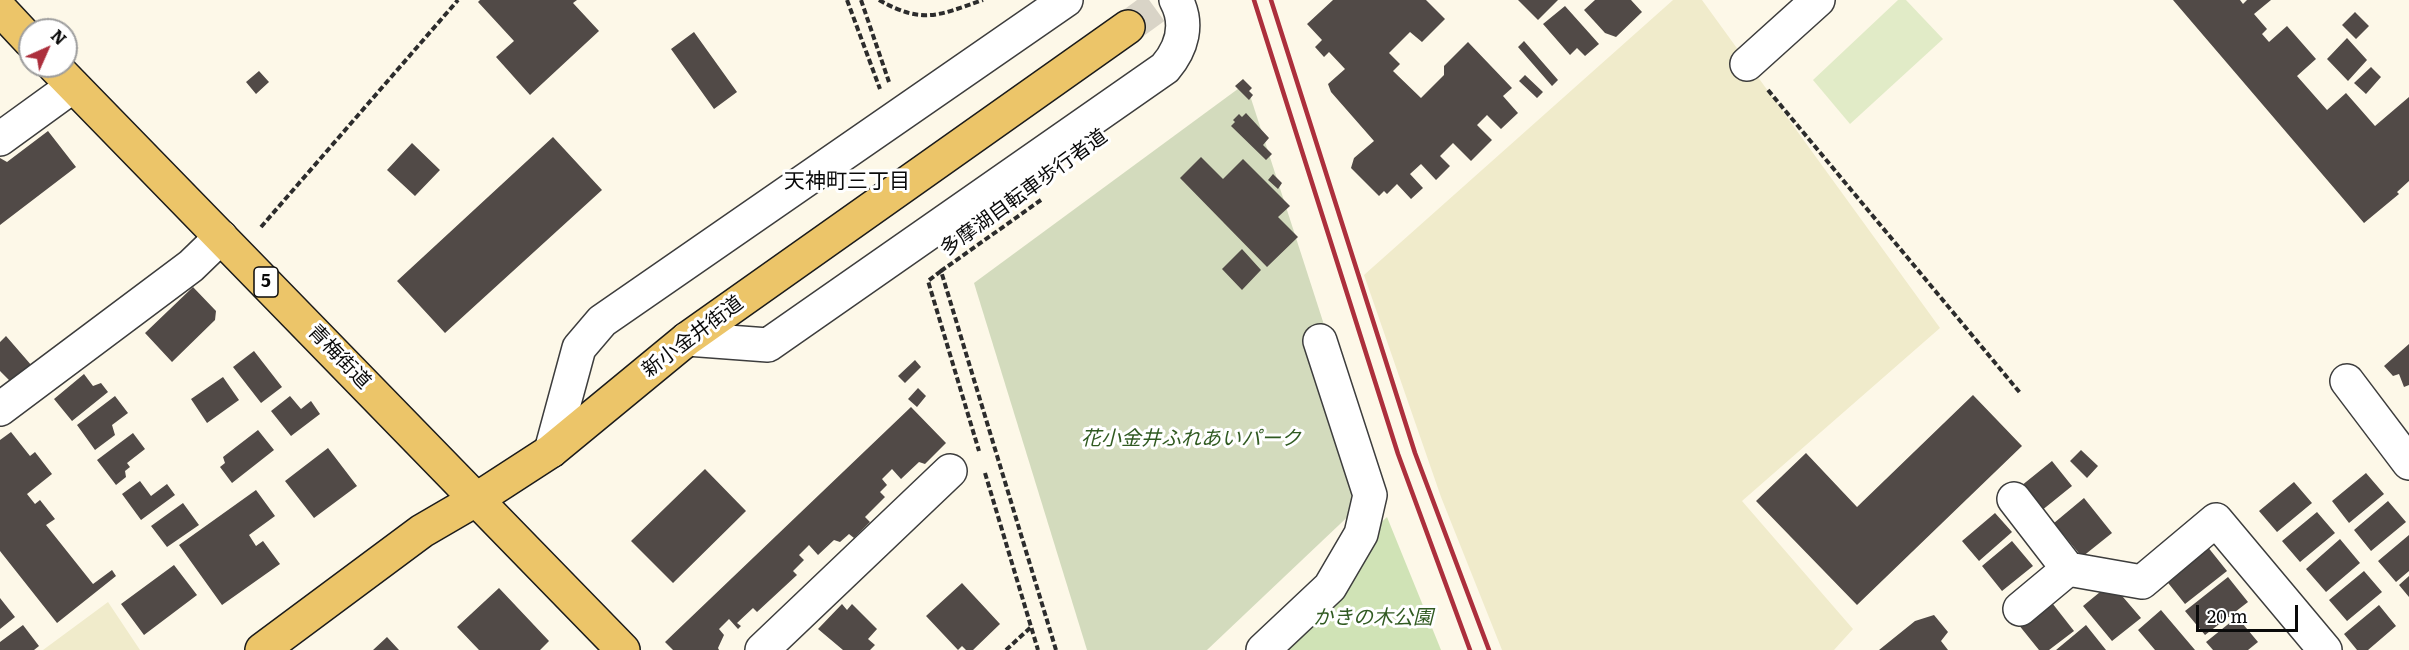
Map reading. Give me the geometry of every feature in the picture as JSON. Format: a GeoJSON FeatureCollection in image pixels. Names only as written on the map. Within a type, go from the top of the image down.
{"type":"FeatureCollection","features":[{"type":"Feature","properties":{"kind":"main road"},"geometry":{"type":"LineString","coordinates":[[0,9],[18,28]]}},
{"type":"Feature","properties":{"kind":"main road","name":"新小金井街道"},"geometry":{"type":"LineString","coordinates":[[262,650],[422,531],[551,451],[687,339],[1128,27]]}},
{"type":"Feature","properties":{"kind":"main road","name":"青梅街道"},"geometry":{"type":"LineString","coordinates":[[65,78],[477,499],[617,648]]}},
{"type":"Feature","properties":{"kind":"street"},"geometry":{"type":"LineString","coordinates":[[551,451],[579,348],[602,321],[1066,0]]}},
{"type":"Feature","properties":{"kind":"street"},"geometry":{"type":"LineString","coordinates":[[687,339],[768,345],[776,340],[1165,68],[1176,52],[1184,25],[1176,0]]}},
{"type":"Feature","properties":{"kind":"street"},"geometry":{"type":"LineString","coordinates":[[1747,64],[1818,0]]}},
{"type":"Feature","properties":{"kind":"street"},"geometry":{"type":"LineString","coordinates":[[0,138],[61,78]]}},
{"type":"Feature","properties":{"kind":"street"},"geometry":{"type":"LineString","coordinates":[[0,408],[192,266],[221,237]]}},
{"type":"Feature","properties":{"kind":"street"},"geometry":{"type":"LineString","coordinates":[[1263,650],[1330,587],[1361,534],[1370,495],[1320,341]]}},
{"type":"Feature","properties":{"kind":"street"},"geometry":{"type":"LineString","coordinates":[[2347,381],[2409,463]]}},
{"type":"Feature","properties":{"kind":"street"},"geometry":{"type":"LineString","coordinates":[[762,650],[950,471]]}},
{"type":"Feature","properties":{"kind":"street"},"geometry":{"type":"LineString","coordinates":[[2014,500],[2068,569],[2142,582],[2216,520],[2325,650]]}},
{"type":"Feature","properties":{"kind":"street"},"geometry":{"type":"LineString","coordinates":[[2020,609],[2068,569]]}},
{"type":"Feature","properties":{"kind":"path"},"geometry":{"type":"LineString","coordinates":[[261,227],[458,0]]}},
{"type":"Feature","properties":{"kind":"path"},"geometry":{"type":"LineString","coordinates":[[847,0],[881,92]]}},
{"type":"Feature","properties":{"kind":"path"},"geometry":{"type":"LineString","coordinates":[[861,0],[890,86]]}},
{"type":"Feature","properties":{"kind":"path"},"geometry":{"type":"LineString","coordinates":[[879,0],[906,12],[931,17],[983,0]]}},
{"type":"Feature","properties":{"kind":"path"},"geometry":{"type":"LineString","coordinates":[[1747,64],[2020,394]]}},
{"type":"Feature","properties":{"kind":"path","name":"多摩湖自転車歩行者道"},"geometry":{"type":"LineString","coordinates":[[1047,195],[941,271],[1056,650]]}},
{"type":"Feature","properties":{"kind":"path"},"geometry":{"type":"LineString","coordinates":[[1006,650],[1031,627]]}},
{"type":"Feature","properties":{"kind":"shaded area"},"geometry":{"type":"Polygon","coordinates":[[[1673,0],[1702,0],[1940,328],[1742,501],[1853,629],[1834,650],[1502,650],[1441,497],[1364,275],[1673,0]]]}},
{"type":"Feature","properties":{"kind":"shaded area"},"geometry":{"type":"Polygon","coordinates":[[[108,602],[140,650],[43,650],[108,602]]]}},
{"type":"Feature","properties":{"kind":"green space"},"geometry":{"type":"Polygon","coordinates":[[[1898,0],[1906,0],[1943,39],[1850,124],[1813,80],[1898,0]]]}},
{"type":"Feature","properties":{"kind":"green space","name":"花小金井ふれあいパーク"},"geometry":{"type":"Polygon","coordinates":[[[1246,83],[1377,489],[1207,650],[1087,650],[974,283],[1246,83]]]}},
{"type":"Feature","properties":{"kind":"green space","name":"かきの木公園"},"geometry":{"type":"Polygon","coordinates":[[[1387,517],[1441,650],[1246,650],[1387,517]]]}},
{"type":"Feature","properties":{"kind":"building"},"geometry":{"type":"Polygon","coordinates":[[[480,0],[577,0],[573,3],[599,31],[530,95],[496,57],[514,41],[478,2],[480,0]]]}},
{"type":"Feature","properties":{"kind":"building"},"geometry":{"type":"Polygon","coordinates":[[[1333,0],[1426,0],[1445,19],[1422,42],[1410,32],[1389,53],[1400,64],[1393,71],[1421,98],[1444,75],[1444,66],[1468,42],[1512,88],[1503,96],[1518,113],[1501,129],[1487,115],[1477,125],[1492,140],[1471,161],[1453,143],[1440,156],[1450,166],[1436,180],[1421,164],[1410,174],[1423,188],[1411,199],[1397,184],[1387,194],[1384,191],[1379,196],[1351,168],[1354,158],[1374,141],[1331,92],[1328,84],[1345,69],[1329,52],[1324,57],[1315,47],[1322,40],[1307,24],[1333,0]]]}},
{"type":"Feature","properties":{"kind":"building"},"geometry":{"type":"Polygon","coordinates":[[[1518,0],[1558,0],[1538,20],[1518,0]]]}},
{"type":"Feature","properties":{"kind":"building"},"geometry":{"type":"Polygon","coordinates":[[[1595,0],[1631,0],[1642,12],[1616,37],[1605,33],[1584,10],[1595,0]]]}},
{"type":"Feature","properties":{"kind":"building"},"geometry":{"type":"Polygon","coordinates":[[[2173,0],[2240,0],[2243,4],[2247,0],[2271,0],[2254,14],[2267,29],[2262,34],[2269,42],[2287,26],[2316,59],[2297,76],[2327,110],[2346,93],[2375,126],[2409,97],[2409,181],[2397,192],[2399,194],[2364,223],[2173,0]]]}},
{"type":"Feature","properties":{"kind":"building"},"geometry":{"type":"Polygon","coordinates":[[[1565,6],[1599,44],[1585,56],[1577,48],[1570,55],[1543,24],[1565,6]]]}},
{"type":"Feature","properties":{"kind":"building"},"geometry":{"type":"Polygon","coordinates":[[[2355,12],[2369,26],[2356,39],[2342,25],[2355,12]]]}},
{"type":"Feature","properties":{"kind":"building"},"geometry":{"type":"Polygon","coordinates":[[[694,32],[737,92],[714,109],[671,49],[694,32]]]}},
{"type":"Feature","properties":{"kind":"building"},"geometry":{"type":"Polygon","coordinates":[[[2347,38],[2367,60],[2348,81],[2327,59],[2347,38]]]}},
{"type":"Feature","properties":{"kind":"building"},"geometry":{"type":"Polygon","coordinates":[[[1524,41],[1558,80],[1552,86],[1518,47],[1524,41]]]}},
{"type":"Feature","properties":{"kind":"building"},"geometry":{"type":"Polygon","coordinates":[[[2371,67],[2381,77],[2366,94],[2354,83],[2371,67]]]}},
{"type":"Feature","properties":{"kind":"building"},"geometry":{"type":"Polygon","coordinates":[[[259,71],[269,82],[256,94],[246,82],[259,71]]]}},
{"type":"Feature","properties":{"kind":"building"},"geometry":{"type":"Polygon","coordinates":[[[1525,75],[1543,92],[1537,98],[1519,81],[1525,75]]]}},
{"type":"Feature","properties":{"kind":"building"},"geometry":{"type":"Polygon","coordinates":[[[1243,79],[1252,88],[1249,91],[1253,95],[1249,100],[1235,86],[1243,79]]]}},
{"type":"Feature","properties":{"kind":"building"},"geometry":{"type":"Polygon","coordinates":[[[1246,113],[1269,138],[1263,145],[1272,154],[1266,160],[1231,126],[1239,114],[1242,117],[1246,113]]]}},
{"type":"Feature","properties":{"kind":"building"},"geometry":{"type":"Polygon","coordinates":[[[48,131],[76,167],[0,225],[0,158],[7,162],[48,131]]]}},
{"type":"Feature","properties":{"kind":"building"},"geometry":{"type":"Polygon","coordinates":[[[553,137],[602,190],[445,333],[397,281],[553,137]]]}},
{"type":"Feature","properties":{"kind":"building"},"geometry":{"type":"Polygon","coordinates":[[[412,143],[440,170],[415,196],[387,170],[412,143]]]}},
{"type":"Feature","properties":{"kind":"building"},"geometry":{"type":"Polygon","coordinates":[[[1201,157],[1223,179],[1243,159],[1290,206],[1278,217],[1298,237],[1267,267],[1180,178],[1201,157]]]}},
{"type":"Feature","properties":{"kind":"building"},"geometry":{"type":"Polygon","coordinates":[[[1273,174],[1282,183],[1278,189],[1268,180],[1273,174]]]}},
{"type":"Feature","properties":{"kind":"building"},"geometry":{"type":"Polygon","coordinates":[[[1242,249],[1261,270],[1242,290],[1222,269],[1242,249]]]}},
{"type":"Feature","properties":{"kind":"building"},"geometry":{"type":"Polygon","coordinates":[[[193,287],[216,311],[215,320],[172,362],[145,333],[193,287]]]}},
{"type":"Feature","properties":{"kind":"building"},"geometry":{"type":"Polygon","coordinates":[[[6,336],[32,366],[12,383],[0,371],[0,342],[6,336]]]}},
{"type":"Feature","properties":{"kind":"building"},"geometry":{"type":"Polygon","coordinates":[[[2409,344],[2409,385],[2404,387],[2399,374],[2393,376],[2384,366],[2409,344]]]}},
{"type":"Feature","properties":{"kind":"building"},"geometry":{"type":"Polygon","coordinates":[[[254,351],[282,387],[261,403],[233,367],[254,351]]]}},
{"type":"Feature","properties":{"kind":"building"},"geometry":{"type":"Polygon","coordinates":[[[915,360],[921,367],[905,383],[898,376],[915,360]]]}},
{"type":"Feature","properties":{"kind":"building"},"geometry":{"type":"Polygon","coordinates":[[[84,374],[93,386],[101,383],[108,392],[72,421],[54,399],[84,374]]]}},
{"type":"Feature","properties":{"kind":"building"},"geometry":{"type":"Polygon","coordinates":[[[223,377],[239,400],[207,423],[191,399],[223,377]]]}},
{"type":"Feature","properties":{"kind":"building"},"geometry":{"type":"Polygon","coordinates":[[[918,388],[926,396],[917,407],[908,399],[918,388]]]}},
{"type":"Feature","properties":{"kind":"building"},"geometry":{"type":"Polygon","coordinates":[[[1973,395],[2022,446],[1857,605],[1756,501],[1806,453],[1857,507],[1973,395]]]}},
{"type":"Feature","properties":{"kind":"building"},"geometry":{"type":"Polygon","coordinates":[[[115,396],[128,413],[112,425],[115,435],[95,450],[77,425],[115,396]]]}},
{"type":"Feature","properties":{"kind":"building"},"geometry":{"type":"Polygon","coordinates":[[[290,396],[301,409],[311,401],[320,414],[291,436],[271,411],[290,396]]]}},
{"type":"Feature","properties":{"kind":"building"},"geometry":{"type":"Polygon","coordinates":[[[911,407],[946,443],[925,464],[919,462],[901,479],[892,469],[882,479],[887,485],[880,492],[885,497],[865,517],[870,522],[854,538],[849,534],[840,542],[834,540],[818,555],[809,545],[799,555],[804,560],[793,571],[797,575],[757,612],[753,608],[737,623],[741,626],[738,629],[729,619],[719,629],[724,635],[719,650],[673,650],[665,642],[911,407]]]}},
{"type":"Feature","properties":{"kind":"building"},"geometry":{"type":"Polygon","coordinates":[[[258,430],[274,450],[232,483],[220,467],[225,463],[223,457],[258,430]]]}},
{"type":"Feature","properties":{"kind":"building"},"geometry":{"type":"Polygon","coordinates":[[[11,432],[30,456],[35,452],[52,474],[27,494],[35,504],[40,500],[55,519],[46,525],[93,584],[112,570],[116,576],[57,623],[0,551],[0,440],[11,432]]]}},
{"type":"Feature","properties":{"kind":"building"},"geometry":{"type":"Polygon","coordinates":[[[133,433],[145,449],[127,463],[130,467],[125,471],[126,477],[116,485],[97,460],[133,433]]]}},
{"type":"Feature","properties":{"kind":"building"},"geometry":{"type":"Polygon","coordinates":[[[328,448],[357,486],[314,518],[285,481],[328,448]]]}},
{"type":"Feature","properties":{"kind":"building"},"geometry":{"type":"Polygon","coordinates":[[[2081,450],[2098,466],[2087,478],[2070,461],[2081,450]]]}},
{"type":"Feature","properties":{"kind":"building"},"geometry":{"type":"Polygon","coordinates":[[[2052,461],[2072,486],[2041,511],[2021,486],[2052,461]]]}},
{"type":"Feature","properties":{"kind":"building"},"geometry":{"type":"Polygon","coordinates":[[[705,469],[746,511],[673,583],[631,541],[705,469]]]}},
{"type":"Feature","properties":{"kind":"building"},"geometry":{"type":"Polygon","coordinates":[[[2366,473],[2384,494],[2349,523],[2332,501],[2366,473]]]}},
{"type":"Feature","properties":{"kind":"building"},"geometry":{"type":"Polygon","coordinates":[[[140,481],[151,496],[167,484],[175,495],[141,520],[122,494],[140,481]]]}},
{"type":"Feature","properties":{"kind":"building"},"geometry":{"type":"Polygon","coordinates":[[[2294,482],[2312,503],[2277,532],[2259,511],[2294,482]]]}},
{"type":"Feature","properties":{"kind":"building"},"geometry":{"type":"Polygon","coordinates":[[[256,490],[275,516],[249,535],[256,546],[263,541],[280,564],[222,605],[179,545],[256,490]]]}},
{"type":"Feature","properties":{"kind":"building"},"geometry":{"type":"Polygon","coordinates":[[[2084,498],[2112,533],[2082,557],[2054,523],[2084,498]]]}},
{"type":"Feature","properties":{"kind":"building"},"geometry":{"type":"Polygon","coordinates":[[[2388,501],[2406,522],[2371,551],[2354,530],[2388,501]]]}},
{"type":"Feature","properties":{"kind":"building"},"geometry":{"type":"Polygon","coordinates":[[[183,503],[199,525],[167,547],[151,526],[183,503]]]}},
{"type":"Feature","properties":{"kind":"building"},"geometry":{"type":"Polygon","coordinates":[[[2317,512],[2335,533],[2300,562],[2282,541],[2317,512]]]}},
{"type":"Feature","properties":{"kind":"building"},"geometry":{"type":"Polygon","coordinates":[[[1995,513],[2012,532],[1979,561],[1962,541],[1995,513]]]}},
{"type":"Feature","properties":{"kind":"building"},"geometry":{"type":"Polygon","coordinates":[[[2409,535],[2409,571],[2396,582],[2378,561],[2409,535]]]}},
{"type":"Feature","properties":{"kind":"building"},"geometry":{"type":"Polygon","coordinates":[[[2340,539],[2360,563],[2326,592],[2306,569],[2340,539]]]}},
{"type":"Feature","properties":{"kind":"building"},"geometry":{"type":"Polygon","coordinates":[[[2012,541],[2033,566],[2002,591],[1982,566],[2012,541]]]}},
{"type":"Feature","properties":{"kind":"building"},"geometry":{"type":"Polygon","coordinates":[[[2207,546],[2227,571],[2185,604],[2165,579],[2207,546]]]}},
{"type":"Feature","properties":{"kind":"building"},"geometry":{"type":"Polygon","coordinates":[[[174,565],[197,595],[144,635],[121,604],[174,565]]]}},
{"type":"Feature","properties":{"kind":"building"},"geometry":{"type":"Polygon","coordinates":[[[2364,571],[2382,592],[2347,621],[2329,600],[2364,571]]]}},
{"type":"Feature","properties":{"kind":"building"},"geometry":{"type":"Polygon","coordinates":[[[2409,576],[2409,597],[2399,585],[2409,576]]]}},
{"type":"Feature","properties":{"kind":"building"},"geometry":{"type":"Polygon","coordinates":[[[2228,577],[2248,602],[2205,635],[2185,611],[2228,577]]]}},
{"type":"Feature","properties":{"kind":"building"},"geometry":{"type":"Polygon","coordinates":[[[962,583],[1000,624],[973,650],[966,650],[962,646],[958,650],[926,616],[962,583]]]}},
{"type":"Feature","properties":{"kind":"building"},"geometry":{"type":"Polygon","coordinates":[[[2111,583],[2141,618],[2112,641],[2083,606],[2111,583]]]}},
{"type":"Feature","properties":{"kind":"building"},"geometry":{"type":"Polygon","coordinates":[[[499,588],[549,641],[540,650],[479,650],[457,627],[499,588]]]}},
{"type":"Feature","properties":{"kind":"building"},"geometry":{"type":"Polygon","coordinates":[[[0,598],[15,617],[0,629],[0,598]]]}},
{"type":"Feature","properties":{"kind":"building"},"geometry":{"type":"Polygon","coordinates":[[[2049,599],[2074,631],[2049,650],[2039,650],[2018,624],[2049,599]]]}},
{"type":"Feature","properties":{"kind":"building"},"geometry":{"type":"Polygon","coordinates":[[[842,604],[847,610],[852,604],[877,629],[868,639],[875,645],[870,650],[843,650],[818,629],[842,604]]]}},
{"type":"Feature","properties":{"kind":"building"},"geometry":{"type":"Polygon","coordinates":[[[2379,605],[2396,626],[2368,650],[2357,650],[2344,634],[2379,605]]]}},
{"type":"Feature","properties":{"kind":"building"},"geometry":{"type":"Polygon","coordinates":[[[2161,610],[2195,650],[2155,650],[2138,630],[2161,610]]]}},
{"type":"Feature","properties":{"kind":"building"},"geometry":{"type":"Polygon","coordinates":[[[1934,615],[1948,632],[1941,641],[1948,650],[1879,650],[1915,621],[1934,615]]]}},
{"type":"Feature","properties":{"kind":"building"},"geometry":{"type":"Polygon","coordinates":[[[2237,617],[2258,642],[2248,650],[2213,650],[2206,642],[2237,617]]]}},
{"type":"Feature","properties":{"kind":"building"},"geometry":{"type":"Polygon","coordinates":[[[23,625],[39,646],[34,650],[0,650],[0,642],[23,625]]]}},
{"type":"Feature","properties":{"kind":"building"},"geometry":{"type":"Polygon","coordinates":[[[2086,625],[2106,650],[2056,650],[2086,625]]]}},
{"type":"Feature","properties":{"kind":"building"},"geometry":{"type":"Polygon","coordinates":[[[387,637],[399,650],[373,650],[387,637]]]}},
{"type":"Feature","properties":{"kind":"tunnel"},"geometry":{"type":"LineString","coordinates":[[1128,27],[1165,0]]}},
{"type":"Feature","properties":{"kind":"railway"},"geometry":{"type":"LineString","coordinates":[[1254,0],[1398,454],[1470,650]]}},
{"type":"Feature","properties":{"kind":"railway"},"geometry":{"type":"LineString","coordinates":[[1271,0],[1415,453],[1489,650]]}},
{"type":"Feature","properties":{"kind":"district","name":"天神町三丁目"},"geometry":{"type":"Point","coordinates":[847,182]}}]}
